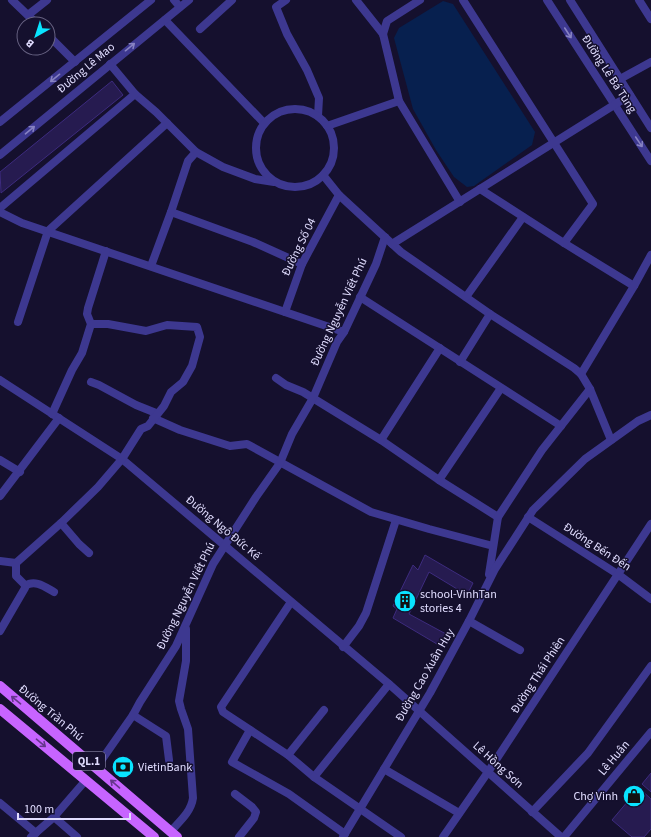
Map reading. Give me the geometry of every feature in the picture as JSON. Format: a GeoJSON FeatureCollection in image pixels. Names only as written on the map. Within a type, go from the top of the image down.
{"type":"FeatureCollection","features":[{"type":"Feature","properties":{"kind":"main road","name":"Đường Trần Phú"},"geometry":{"type":"LineString","coordinates":[[0,686],[174,834]]}},
{"type":"Feature","properties":{"kind":"main road","name":"QL.1"},"geometry":{"type":"LineString","coordinates":[[0,709],[154,837]]}},
{"type":"Feature","properties":{"kind":"main road"},"geometry":{"type":"LineString","coordinates":[[86,780],[96,768]]}},
{"type":"Feature","properties":{"kind":"street"},"geometry":{"type":"LineString","coordinates":[[12,0],[28,15],[47,0]]}},
{"type":"Feature","properties":{"kind":"street","name":"Đường Lê Mao"},"geometry":{"type":"LineString","coordinates":[[0,122],[151,0]]}},
{"type":"Feature","properties":{"kind":"street"},"geometry":{"type":"LineString","coordinates":[[174,0],[180,7]]}},
{"type":"Feature","properties":{"kind":"street","name":"Đường Lê Mao"},"geometry":{"type":"LineString","coordinates":[[0,155],[189,0]]}},
{"type":"Feature","properties":{"kind":"street"},"geometry":{"type":"LineString","coordinates":[[200,28],[232,0]]}},
{"type":"Feature","properties":{"kind":"street"},"geometry":{"type":"LineString","coordinates":[[286,0],[276,7],[287,34],[307,70],[319,98],[318,116]]}},
{"type":"Feature","properties":{"kind":"street"},"geometry":{"type":"LineString","coordinates":[[356,0],[383,34],[399,101],[460,202]]}},
{"type":"Feature","properties":{"kind":"street"},"geometry":{"type":"LineString","coordinates":[[383,34],[387,21],[420,0]]}},
{"type":"Feature","properties":{"kind":"street"},"geometry":{"type":"LineString","coordinates":[[463,0],[593,204],[564,243]]}},
{"type":"Feature","properties":{"kind":"street","name":"Đường Lê Bá Tùng"},"geometry":{"type":"LineString","coordinates":[[547,0],[651,161]]}},
{"type":"Feature","properties":{"kind":"street","name":"Đường Lê Bá Tùng"},"geometry":{"type":"LineString","coordinates":[[570,0],[651,128]]}},
{"type":"Feature","properties":{"kind":"street"},"geometry":{"type":"LineString","coordinates":[[639,0],[651,19]]}},
{"type":"Feature","properties":{"kind":"street"},"geometry":{"type":"LineString","coordinates":[[164,20],[264,123]]}},
{"type":"Feature","properties":{"kind":"street"},"geometry":{"type":"LineString","coordinates":[[56,43],[75,62]]}},
{"type":"Feature","properties":{"kind":"street"},"geometry":{"type":"LineString","coordinates":[[620,79],[651,62]]}},
{"type":"Feature","properties":{"kind":"street"},"geometry":{"type":"LineString","coordinates":[[110,64],[135,94],[196,152],[229,169],[255,179],[289,187],[302,186],[313,182],[323,175],[331,164],[334,151],[333,138],[327,126],[318,116],[306,110],[293,108],[280,111],[268,118],[260,128],[256,141],[256,154],[259,165],[267,176],[277,183]]}},
{"type":"Feature","properties":{"kind":"street"},"geometry":{"type":"LineString","coordinates":[[0,208],[135,94]]}},
{"type":"Feature","properties":{"kind":"street"},"geometry":{"type":"LineString","coordinates":[[392,244],[630,95]]}},
{"type":"Feature","properties":{"kind":"street"},"geometry":{"type":"LineString","coordinates":[[327,126],[399,101]]}},
{"type":"Feature","properties":{"kind":"street"},"geometry":{"type":"LineString","coordinates":[[18,322],[48,231],[167,123]]}},
{"type":"Feature","properties":{"kind":"street"},"geometry":{"type":"LineString","coordinates":[[151,266],[188,161],[196,152]]}},
{"type":"Feature","properties":{"kind":"street"},"geometry":{"type":"LineString","coordinates":[[323,175],[339,195],[401,252],[490,314],[581,374],[590,389],[611,440]]}},
{"type":"Feature","properties":{"kind":"street"},"geometry":{"type":"LineString","coordinates":[[480,189],[634,286]]}},
{"type":"Feature","properties":{"kind":"street","name":"Đường Số 04"},"geometry":{"type":"LineString","coordinates":[[285,312],[302,264],[339,195]]}},
{"type":"Feature","properties":{"kind":"street"},"geometry":{"type":"LineString","coordinates":[[0,212],[22,223],[344,332]]}},
{"type":"Feature","properties":{"kind":"street"},"geometry":{"type":"LineString","coordinates":[[171,212],[253,242],[302,264]]}},
{"type":"Feature","properties":{"kind":"street"},"geometry":{"type":"LineString","coordinates":[[466,297],[523,217]]}},
{"type":"Feature","properties":{"kind":"street","name":"Đường Nguyễn Viết Phú"},"geometry":{"type":"LineString","coordinates":[[96,768],[133,715],[176,646],[213,564],[224,545],[280,463],[292,434],[313,398],[337,342],[344,332],[376,264],[385,237]]}},
{"type":"Feature","properties":{"kind":"street"},"geometry":{"type":"LineString","coordinates":[[0,496],[20,472],[56,416],[72,370],[82,353],[91,324],[87,314],[88,308],[106,251]]}},
{"type":"Feature","properties":{"kind":"street"},"geometry":{"type":"LineString","coordinates":[[581,374],[651,255]]}},
{"type":"Feature","properties":{"kind":"street"},"geometry":{"type":"LineString","coordinates":[[360,298],[561,426]]}},
{"type":"Feature","properties":{"kind":"street"},"geometry":{"type":"LineString","coordinates":[[460,362],[490,314]]}},
{"type":"Feature","properties":{"kind":"street"},"geometry":{"type":"LineString","coordinates":[[25,586],[16,576],[16,563],[98,487],[122,458],[141,429],[148,426],[164,406],[171,392],[183,382],[192,366],[200,337],[197,326],[167,325],[146,331],[108,324],[91,324]]}},
{"type":"Feature","properties":{"kind":"street"},"geometry":{"type":"LineString","coordinates":[[381,440],[440,348]]}},
{"type":"Feature","properties":{"kind":"street"},"geometry":{"type":"LineString","coordinates":[[276,378],[286,385],[303,392],[381,440],[439,480],[498,517]]}},
{"type":"Feature","properties":{"kind":"street","name":"Đường Ngô Đức Kế"},"geometry":{"type":"LineString","coordinates":[[0,380],[122,458],[419,710]]}},
{"type":"Feature","properties":{"kind":"street"},"geometry":{"type":"LineString","coordinates":[[91,382],[136,405],[156,413],[154,418]]}},
{"type":"Feature","properties":{"kind":"street"},"geometry":{"type":"LineString","coordinates":[[439,480],[501,388]]}},
{"type":"Feature","properties":{"kind":"street"},"geometry":{"type":"LineString","coordinates":[[488,581],[498,517],[542,450],[590,389]]}},
{"type":"Feature","properties":{"kind":"street","name":"Đường Cao Xuân Huy"},"geometry":{"type":"LineString","coordinates":[[344,835],[419,710],[469,621],[494,569],[533,510],[585,459],[638,421],[651,415]]}},
{"type":"Feature","properties":{"kind":"street"},"geometry":{"type":"LineString","coordinates":[[154,418],[180,430],[230,446],[247,444],[335,494],[371,512],[493,546]]}},
{"type":"Feature","properties":{"kind":"street"},"geometry":{"type":"LineString","coordinates":[[0,460],[20,472]]}},
{"type":"Feature","properties":{"kind":"street","name":"Đường Bến Đến"},"geometry":{"type":"LineString","coordinates":[[528,517],[619,575],[651,599]]}},
{"type":"Feature","properties":{"kind":"street"},"geometry":{"type":"LineString","coordinates":[[343,647],[359,626],[366,613],[396,520]]}},
{"type":"Feature","properties":{"kind":"street"},"geometry":{"type":"LineString","coordinates":[[61,522],[79,544],[89,553]]}},
{"type":"Feature","properties":{"kind":"street","name":"Đường Thái Phiên"},"geometry":{"type":"LineString","coordinates":[[443,837],[619,575],[651,524]]}},
{"type":"Feature","properties":{"kind":"street"},"geometry":{"type":"LineString","coordinates":[[0,561],[16,563]]}},
{"type":"Feature","properties":{"kind":"street"},"geometry":{"type":"LineString","coordinates":[[0,631],[25,586],[32,583],[42,584],[54,592]]}},
{"type":"Feature","properties":{"kind":"street"},"geometry":{"type":"LineString","coordinates":[[291,602],[221,707],[223,712],[288,755],[314,777],[402,837]]}},
{"type":"Feature","properties":{"kind":"street"},"geometry":{"type":"LineString","coordinates":[[469,621],[520,650]]}},
{"type":"Feature","properties":{"kind":"street"},"geometry":{"type":"LineString","coordinates":[[174,834],[188,812],[193,798],[188,729],[179,701],[186,661],[186,625]]}},
{"type":"Feature","properties":{"kind":"street"},"geometry":{"type":"LineString","coordinates":[[532,812],[588,752],[651,666]]}},
{"type":"Feature","properties":{"kind":"street"},"geometry":{"type":"LineString","coordinates":[[314,777],[389,684]]}},
{"type":"Feature","properties":{"kind":"street"},"geometry":{"type":"LineString","coordinates":[[288,755],[324,710]]}},
{"type":"Feature","properties":{"kind":"street","name":"Lê Hồng Sơn"},"geometry":{"type":"LineString","coordinates":[[419,710],[561,837]]}},
{"type":"Feature","properties":{"kind":"street"},"geometry":{"type":"LineString","coordinates":[[133,715],[166,736],[170,760]]}},
{"type":"Feature","properties":{"kind":"street"},"geometry":{"type":"LineString","coordinates":[[250,730],[232,762],[289,794],[344,835]]}},
{"type":"Feature","properties":{"kind":"street","name":"Lê Huân"},"geometry":{"type":"LineString","coordinates":[[564,837],[651,732]]}},
{"type":"Feature","properties":{"kind":"street"},"geometry":{"type":"LineString","coordinates":[[384,769],[460,813]]}},
{"type":"Feature","properties":{"kind":"street"},"geometry":{"type":"LineString","coordinates":[[0,802],[33,835],[54,817],[86,780]]}},
{"type":"Feature","properties":{"kind":"street"},"geometry":{"type":"LineString","coordinates":[[235,794],[256,812],[254,818],[239,837]]}},
{"type":"Feature","properties":{"kind":"street"},"geometry":{"type":"LineString","coordinates":[[54,817],[77,837]]}},
{"type":"Feature","properties":{"kind":"water"},"geometry":{"type":"Polygon","coordinates":[[[443,1],[453,4],[535,132],[532,145],[474,186],[467,187],[454,177],[436,150],[413,109],[394,38],[399,28],[443,1]]]}},
{"type":"Feature","properties":{"kind":"building"},"geometry":{"type":"Polygon","coordinates":[[[112,81],[123,95],[1,193],[0,172],[112,81]]]}},
{"type":"Feature","properties":{"kind":"building","name":"school-VinhTan stories 4"},"geometry":{"type":"Polygon","coordinates":[[[425,555],[473,583],[467,595],[429,572],[409,614],[446,634],[442,647],[393,618],[397,609],[393,606],[413,565],[418,570],[425,555]]]}},
{"type":"Feature","properties":{"kind":"building"},"geometry":{"type":"Polygon","coordinates":[[[651,773],[651,792],[642,784],[651,773]]]}},
{"type":"Feature","properties":{"kind":"building"},"geometry":{"type":"Polygon","coordinates":[[[639,788],[651,799],[651,829],[644,837],[632,837],[612,820],[639,788]]]}},
{"type":"Feature","properties":{"kind":"place","name":"school-VinhTan stories 4"},"geometry":{"type":"Point","coordinates":[405,601]}},
{"type":"Feature","properties":{"kind":"place","name":"VietinBank"},"geometry":{"type":"Point","coordinates":[123,767]}},
{"type":"Feature","properties":{"kind":"place","name":"Chợ Vinh"},"geometry":{"type":"Point","coordinates":[634,796]}}]}
